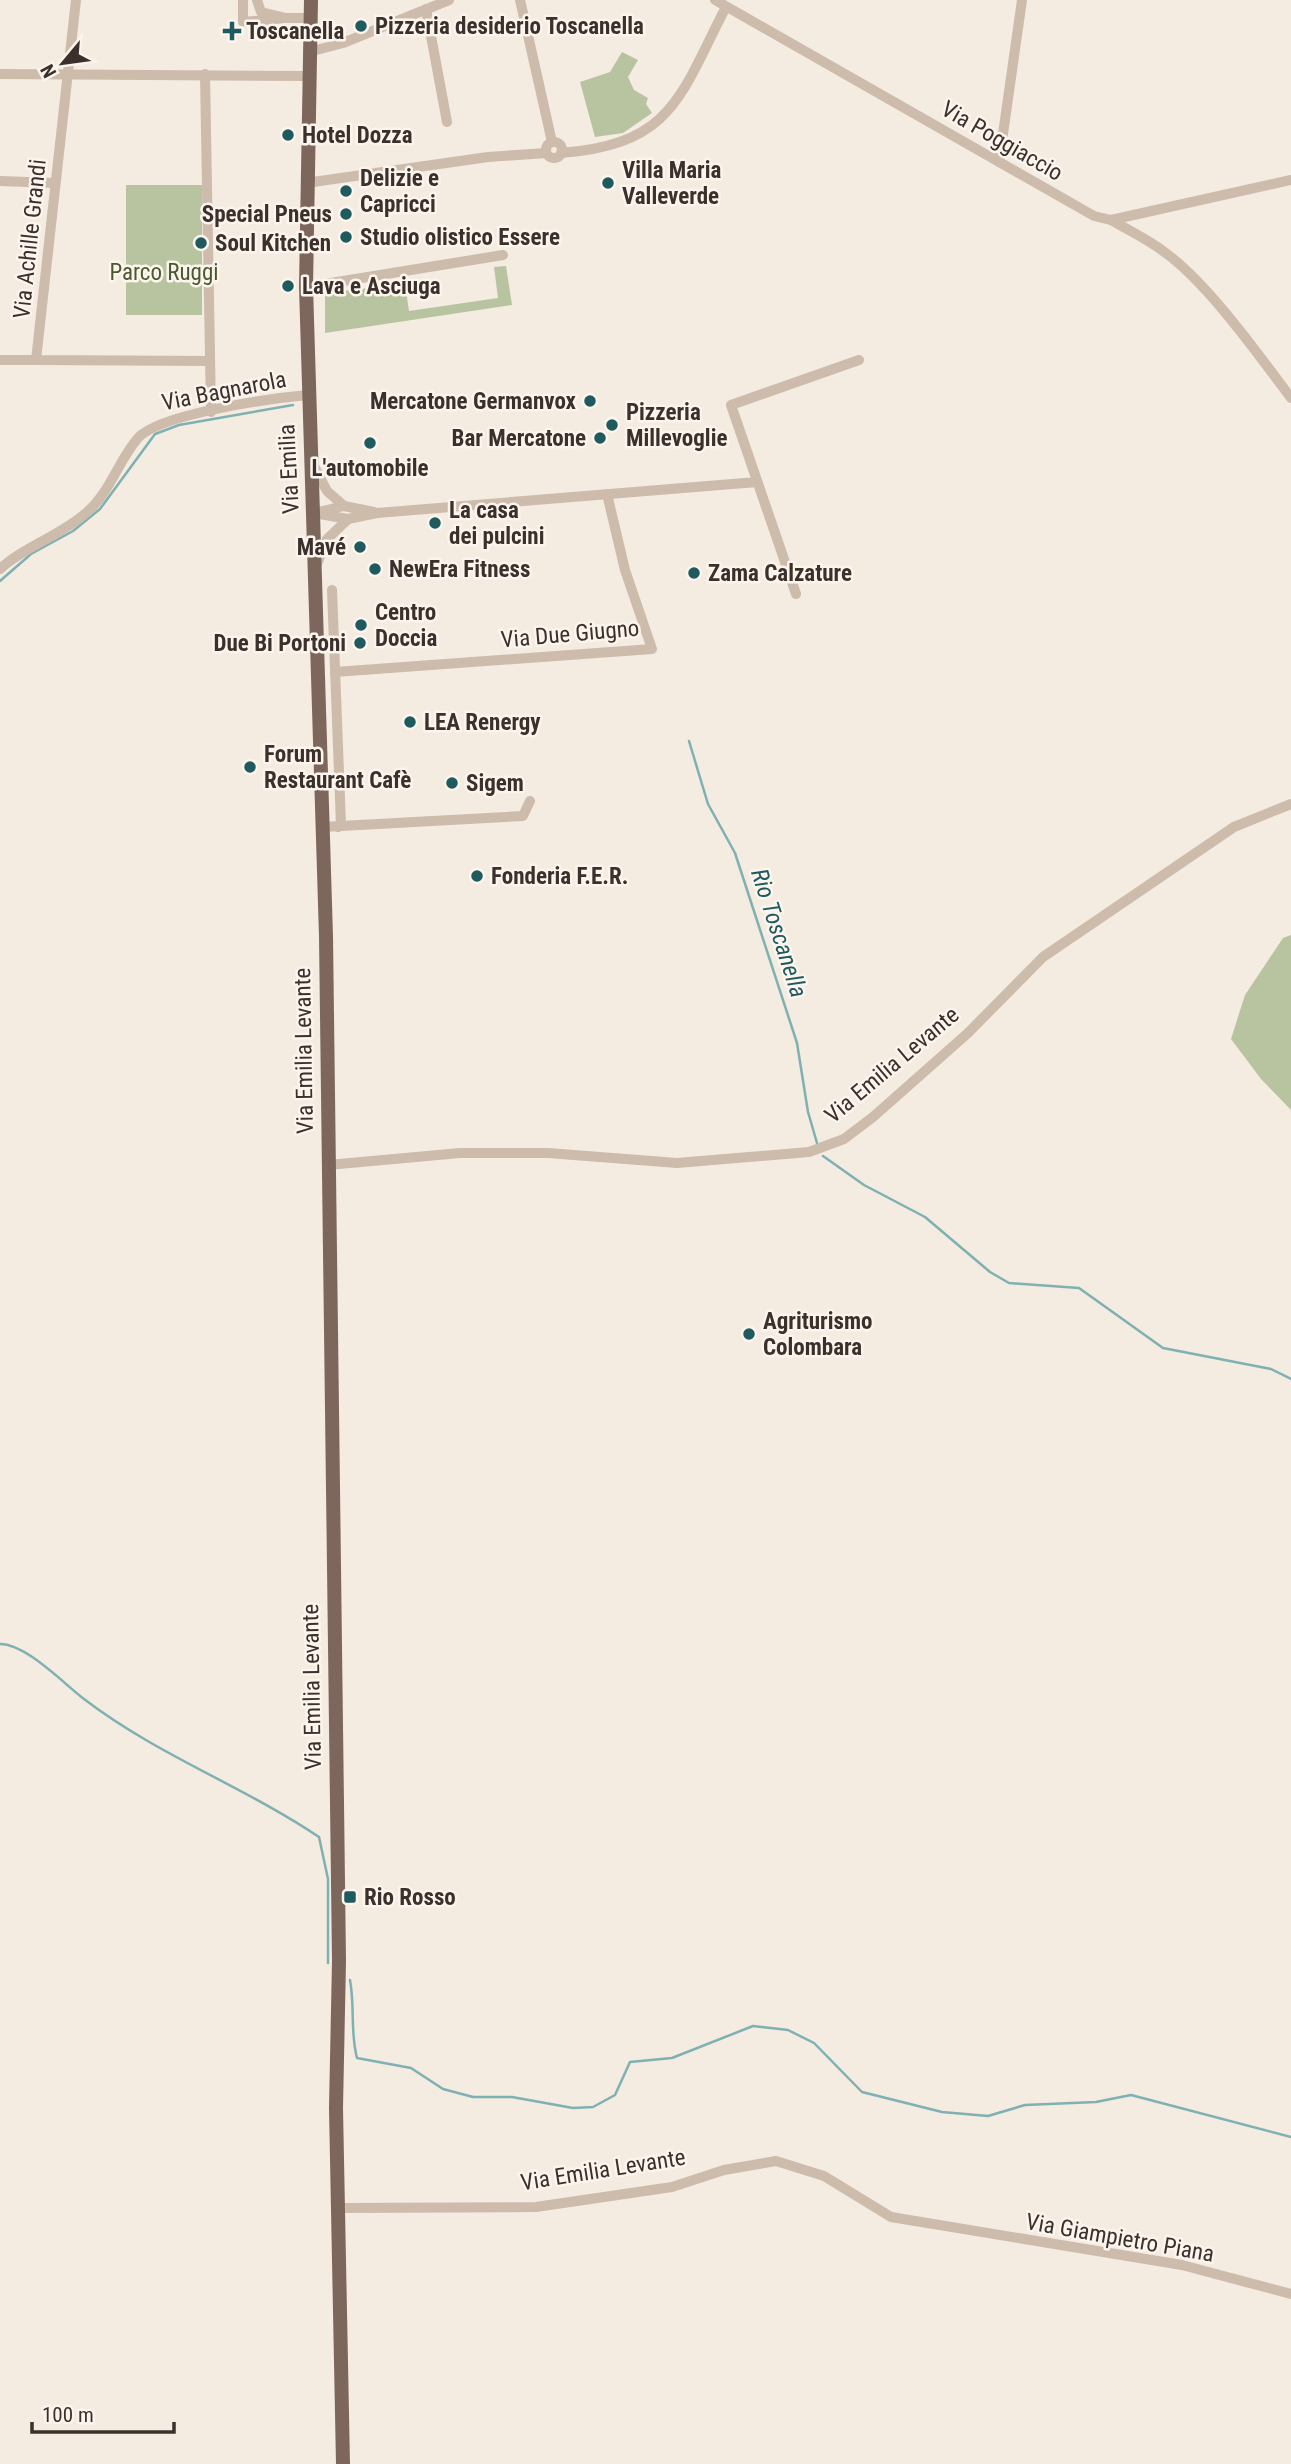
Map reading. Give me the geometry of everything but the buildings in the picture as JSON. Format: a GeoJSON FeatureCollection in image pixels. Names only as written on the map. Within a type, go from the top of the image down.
{"type":"FeatureCollection","features":[{"type":"Feature","properties":{"kind":"main road","name":"Via Emilia"},"geometry":{"type":"LineString","coordinates":[[311,0],[306,287],[314,573],[331,827],[326,936]]}},
{"type":"Feature","properties":{"kind":"main road","name":"Via Emilia Levante"},"geometry":{"type":"LineString","coordinates":[[326,936],[343,2464]]}},
{"type":"Feature","properties":{"kind":"street","name":"Via Achille Grandi"},"geometry":{"type":"LineString","coordinates":[[36,360],[76,0]]}},
{"type":"Feature","properties":{"kind":"street"},"geometry":{"type":"LineString","coordinates":[[243,0],[243,22],[283,17],[310,18]]}},
{"type":"Feature","properties":{"kind":"street"},"geometry":{"type":"LineString","coordinates":[[257,0],[261,12],[283,17]]}},
{"type":"Feature","properties":{"kind":"street"},"geometry":{"type":"LineString","coordinates":[[309,52],[343,43],[449,0]]}},
{"type":"Feature","properties":{"kind":"street"},"geometry":{"type":"LineString","coordinates":[[520,0],[552,142]]}},
{"type":"Feature","properties":{"kind":"street","name":"Via Poggiaccio"},"geometry":{"type":"LineString","coordinates":[[715,0],[1094,216],[1111,220],[1164,251],[1199,286],[1253,348],[1291,398]]}},
{"type":"Feature","properties":{"kind":"street"},"geometry":{"type":"LineString","coordinates":[[999,162],[1022,0]]}},
{"type":"Feature","properties":{"kind":"street"},"geometry":{"type":"LineString","coordinates":[[306,183],[488,157],[546,153],[554,158],[561,153],[614,145],[641,134],[656,124],[680,97],[726,7]]}},
{"type":"Feature","properties":{"kind":"street"},"geometry":{"type":"LineString","coordinates":[[426,9],[447,122]]}},
{"type":"Feature","properties":{"kind":"street"},"geometry":{"type":"LineString","coordinates":[[0,74],[309,76]]}},
{"type":"Feature","properties":{"kind":"street"},"geometry":{"type":"LineString","coordinates":[[205,74],[211,412]]}},
{"type":"Feature","properties":{"kind":"street"},"geometry":{"type":"LineString","coordinates":[[552,142],[560,145],[561,153]]}},
{"type":"Feature","properties":{"kind":"street"},"geometry":{"type":"LineString","coordinates":[[546,153],[546,146],[552,142]]}},
{"type":"Feature","properties":{"kind":"street"},"geometry":{"type":"LineString","coordinates":[[1111,220],[1291,180]]}},
{"type":"Feature","properties":{"kind":"street"},"geometry":{"type":"LineString","coordinates":[[0,181],[55,183]]}},
{"type":"Feature","properties":{"kind":"street"},"geometry":{"type":"LineString","coordinates":[[306,287],[503,256]]}},
{"type":"Feature","properties":{"kind":"street"},"geometry":{"type":"LineString","coordinates":[[0,360],[211,361]]}},
{"type":"Feature","properties":{"kind":"street"},"geometry":{"type":"LineString","coordinates":[[796,594],[731,405],[859,360]]}},
{"type":"Feature","properties":{"kind":"street","name":"Via Bagnarola"},"geometry":{"type":"LineString","coordinates":[[0,569],[85,514],[107,489],[136,439],[147,429],[157,424],[211,412],[308,395]]}},
{"type":"Feature","properties":{"kind":"street"},"geometry":{"type":"LineString","coordinates":[[312,461],[327,491],[344,506]]}},
{"type":"Feature","properties":{"kind":"street"},"geometry":{"type":"LineString","coordinates":[[314,513],[348,519],[377,513],[757,482]]}},
{"type":"Feature","properties":{"kind":"street","name":"Via Due Giugno"},"geometry":{"type":"LineString","coordinates":[[335,672],[652,649],[625,570],[607,495]]}},
{"type":"Feature","properties":{"kind":"street"},"geometry":{"type":"LineString","coordinates":[[314,513],[344,506],[377,513]]}},
{"type":"Feature","properties":{"kind":"street"},"geometry":{"type":"LineString","coordinates":[[314,573],[327,539],[348,519]]}},
{"type":"Feature","properties":{"kind":"street"},"geometry":{"type":"LineString","coordinates":[[331,827],[341,825],[332,590]]}},
{"type":"Feature","properties":{"kind":"street"},"geometry":{"type":"LineString","coordinates":[[331,827],[523,816],[530,801]]}},
{"type":"Feature","properties":{"kind":"street","name":"Via Emilia Levante"},"geometry":{"type":"LineString","coordinates":[[328,1165],[506,1152],[677,1163],[809,1152],[825,1148],[855,1131],[968,1033],[1043,957],[1234,827],[1291,804]]}},
{"type":"Feature","properties":{"kind":"street","name":"Via Emilia Levante"},"geometry":{"type":"LineString","coordinates":[[339,2208],[536,2207],[672,2187],[723,2170],[776,2161],[824,2176],[891,2217],[941,2227]]}},
{"type":"Feature","properties":{"kind":"street","name":"Via Giampietro Piana"},"geometry":{"type":"LineString","coordinates":[[941,2227],[1182,2265],[1291,2294]]}},
{"type":"Feature","properties":{"kind":"green space"},"geometry":{"type":"Polygon","coordinates":[[[622,52],[638,60],[628,77],[634,90],[648,98],[646,104],[652,113],[623,133],[595,137],[580,82],[610,72],[622,52]]]}},
{"type":"Feature","properties":{"kind":"green space","name":"Parco Ruggi"},"geometry":{"type":"Polygon","coordinates":[[[126,185],[202,185],[202,315],[126,315],[126,185]]]}},
{"type":"Feature","properties":{"kind":"green space"},"geometry":{"type":"Polygon","coordinates":[[[506,266],[512,305],[325,333],[325,293],[405,284],[409,311],[498,298],[494,267],[506,266]]]}},
{"type":"Feature","properties":{"kind":"green space"},"geometry":{"type":"Polygon","coordinates":[[[1291,935],[1291,1110],[1261,1079],[1231,1039],[1245,995],[1283,938],[1291,935]]]}},
{"type":"Feature","properties":{"kind":"waterway","name":"Rio Toscanella"},"geometry":{"type":"LineString","coordinates":[[0,581],[31,554],[73,531],[100,509],[155,434],[179,425],[293,405]]}},
{"type":"Feature","properties":{"kind":"waterway","name":"Rio Toscanella"},"geometry":{"type":"LineString","coordinates":[[689,741],[708,804],[735,853],[797,1043],[808,1112],[817,1143]]}},
{"type":"Feature","properties":{"kind":"waterway","name":"Rio Toscanella"},"geometry":{"type":"LineString","coordinates":[[823,1156],[864,1185],[925,1217],[990,1272],[1009,1283],[1079,1288],[1163,1348],[1271,1369],[1291,1379]]}},
{"type":"Feature","properties":{"kind":"waterway"},"geometry":{"type":"LineString","coordinates":[[0,1644],[21,1650],[32,1657],[84,1699],[141,1737],[319,1837],[328,1879],[328,1963]]}},
{"type":"Feature","properties":{"kind":"waterway"},"geometry":{"type":"LineString","coordinates":[[350,1980],[357,2058],[411,2068],[443,2089],[473,2097],[512,2097],[573,2108],[593,2107],[615,2095],[630,2062],[672,2058],[753,2026],[788,2030],[814,2043],[862,2092],[942,2112],[988,2116],[1025,2105],[1096,2102],[1131,2095],[1291,2137]]}},
{"type":"Feature","properties":{"kind":"place","name":"Pizzeria desiderio Toscanella"},"geometry":{"type":"Point","coordinates":[361,26]}},
{"type":"Feature","properties":{"kind":"place","name":"Toscanella"},"geometry":{"type":"Point","coordinates":[232,31]}},
{"type":"Feature","properties":{"kind":"place","name":"Hotel Dozza"},"geometry":{"type":"Point","coordinates":[288,135]}},
{"type":"Feature","properties":{"kind":"place","name":"Villa Maria Valleverde"},"geometry":{"type":"Point","coordinates":[608,183]}},
{"type":"Feature","properties":{"kind":"place","name":"Delizie e Capricci"},"geometry":{"type":"Point","coordinates":[346,191]}},
{"type":"Feature","properties":{"kind":"place","name":"Special Pneus"},"geometry":{"type":"Point","coordinates":[346,214]}},
{"type":"Feature","properties":{"kind":"place","name":"Studio olistico Essere"},"geometry":{"type":"Point","coordinates":[346,237]}},
{"type":"Feature","properties":{"kind":"place","name":"Soul Kitchen"},"geometry":{"type":"Point","coordinates":[201,243]}},
{"type":"Feature","properties":{"kind":"place","name":"Lava e Asciuga"},"geometry":{"type":"Point","coordinates":[288,286]}},
{"type":"Feature","properties":{"kind":"place","name":"Mercatone Germanvox"},"geometry":{"type":"Point","coordinates":[590,401]}},
{"type":"Feature","properties":{"kind":"place","name":"Pizzeria Millevoglie"},"geometry":{"type":"Point","coordinates":[612,425]}},
{"type":"Feature","properties":{"kind":"place","name":"Bar Mercatone"},"geometry":{"type":"Point","coordinates":[600,438]}},
{"type":"Feature","properties":{"kind":"place","name":"L'automobile"},"geometry":{"type":"Point","coordinates":[370,443]}},
{"type":"Feature","properties":{"kind":"place","name":"La casa dei pulcini"},"geometry":{"type":"Point","coordinates":[435,523]}},
{"type":"Feature","properties":{"kind":"place","name":"Mavé"},"geometry":{"type":"Point","coordinates":[360,547]}},
{"type":"Feature","properties":{"kind":"place","name":"NewEra Fitness"},"geometry":{"type":"Point","coordinates":[375,569]}},
{"type":"Feature","properties":{"kind":"place","name":"Zama Calzature"},"geometry":{"type":"Point","coordinates":[694,573]}},
{"type":"Feature","properties":{"kind":"place","name":"Centro Doccia"},"geometry":{"type":"Point","coordinates":[361,625]}},
{"type":"Feature","properties":{"kind":"place","name":"Due Bi Portoni"},"geometry":{"type":"Point","coordinates":[360,643]}},
{"type":"Feature","properties":{"kind":"place","name":"LEA Renergy"},"geometry":{"type":"Point","coordinates":[410,722]}},
{"type":"Feature","properties":{"kind":"place","name":"Forum Restaurant Cafè"},"geometry":{"type":"Point","coordinates":[250,767]}},
{"type":"Feature","properties":{"kind":"place","name":"Sigem"},"geometry":{"type":"Point","coordinates":[452,783]}},
{"type":"Feature","properties":{"kind":"place","name":"Fonderia F.E.R."},"geometry":{"type":"Point","coordinates":[477,876]}},
{"type":"Feature","properties":{"kind":"place","name":"Agriturismo Colombara"},"geometry":{"type":"Point","coordinates":[749,1334]}},
{"type":"Feature","properties":{"kind":"place","name":"Rio Rosso"},"geometry":{"type":"Point","coordinates":[350,1897]}}]}
